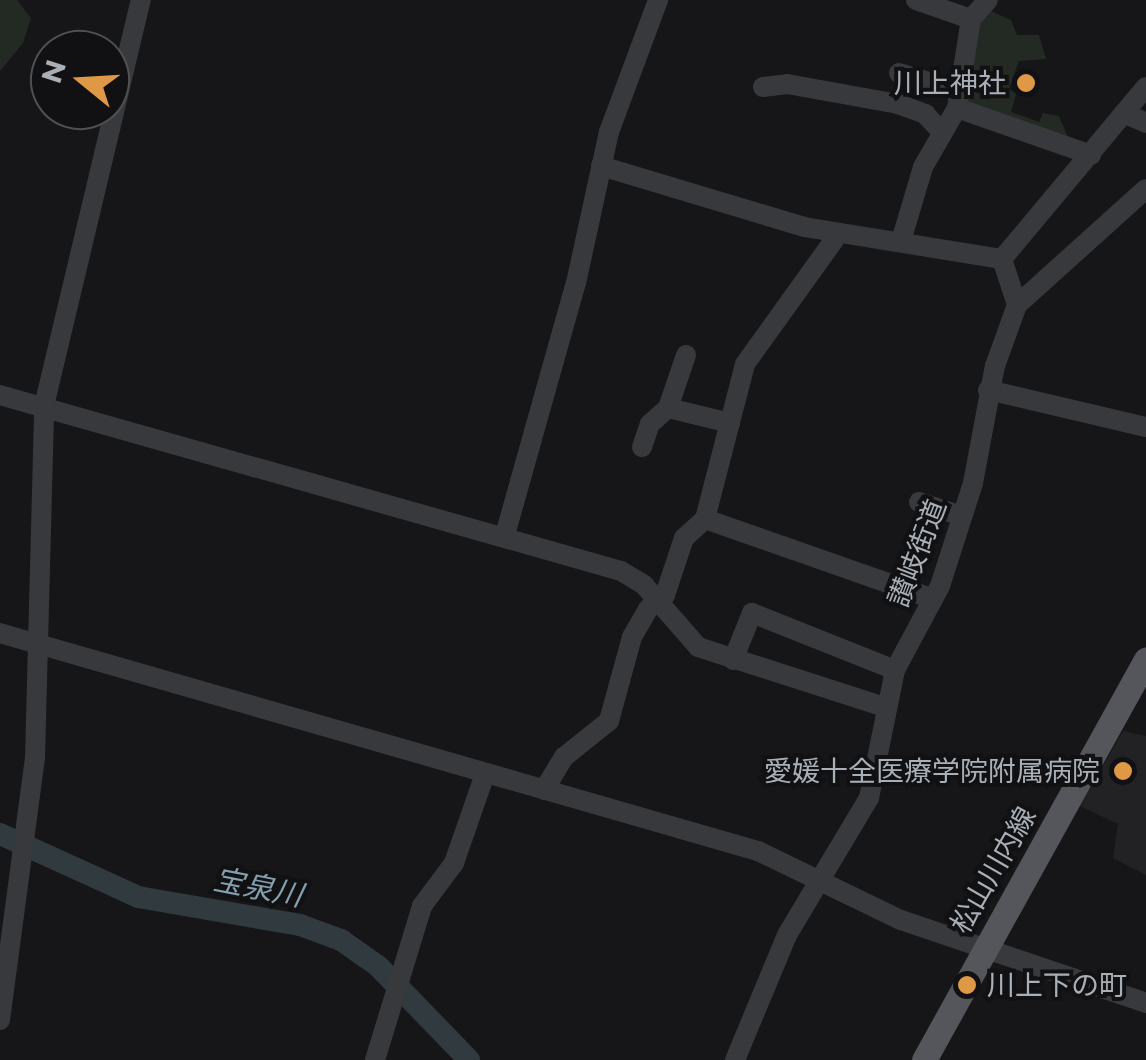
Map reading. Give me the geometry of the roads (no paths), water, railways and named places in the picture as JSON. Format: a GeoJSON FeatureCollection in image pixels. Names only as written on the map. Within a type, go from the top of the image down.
{"type":"FeatureCollection","features":[{"type":"Feature","properties":{"kind":"main road","name":"松山川内線"},"geometry":{"type":"LineString","coordinates":[[924,1060],[982,949],[1146,659]]}},
{"type":"Feature","properties":{"kind":"street"},"geometry":{"type":"LineString","coordinates":[[0,1020],[6,949],[28,834],[44,406],[142,0]]}},
{"type":"Feature","properties":{"kind":"street"},"geometry":{"type":"LineString","coordinates":[[505,535],[576,283],[601,166],[658,0]]}},
{"type":"Feature","properties":{"kind":"street"},"geometry":{"type":"LineString","coordinates":[[916,0],[971,20]]}},
{"type":"Feature","properties":{"kind":"street"},"geometry":{"type":"LineString","coordinates":[[901,241],[923,167],[958,99],[971,20],[988,0]]}},
{"type":"Feature","properties":{"kind":"street"},"geometry":{"type":"LineString","coordinates":[[899,73],[1090,155]]}},
{"type":"Feature","properties":{"kind":"street"},"geometry":{"type":"LineString","coordinates":[[763,86],[787,84],[898,104],[925,114],[942,132]]}},
{"type":"Feature","properties":{"kind":"street"},"geometry":{"type":"LineString","coordinates":[[1002,259],[1146,86]]}},
{"type":"Feature","properties":{"kind":"street"},"geometry":{"type":"LineString","coordinates":[[1124,113],[1146,123]]}},
{"type":"Feature","properties":{"kind":"street"},"geometry":{"type":"LineString","coordinates":[[601,166],[700,200],[839,233],[1002,259]]}},
{"type":"Feature","properties":{"kind":"street"},"geometry":{"type":"LineString","coordinates":[[1002,259],[1016,305],[1146,189]]}},
{"type":"Feature","properties":{"kind":"street"},"geometry":{"type":"LineString","coordinates":[[544,790],[573,748],[609,721],[632,638],[657,600],[684,538],[705,519],[744,364],[839,233]]}},
{"type":"Feature","properties":{"kind":"street","name":"讃岐街道"},"geometry":{"type":"LineString","coordinates":[[735,1060],[787,935],[869,798],[895,670],[934,599],[962,516],[988,390],[1016,305]]}},
{"type":"Feature","properties":{"kind":"street"},"geometry":{"type":"LineString","coordinates":[[642,447],[650,424],[668,408],[686,356]]}},
{"type":"Feature","properties":{"kind":"street"},"geometry":{"type":"LineString","coordinates":[[988,390],[1146,427]]}},
{"type":"Feature","properties":{"kind":"street"},"geometry":{"type":"LineString","coordinates":[[0,395],[505,535],[621,571],[657,600],[698,647],[885,707]]}},
{"type":"Feature","properties":{"kind":"street"},"geometry":{"type":"LineString","coordinates":[[668,408],[730,423]]}},
{"type":"Feature","properties":{"kind":"street"},"geometry":{"type":"LineString","coordinates":[[919,502],[962,516]]}},
{"type":"Feature","properties":{"kind":"street"},"geometry":{"type":"LineString","coordinates":[[705,519],[934,599]]}},
{"type":"Feature","properties":{"kind":"street"},"geometry":{"type":"LineString","coordinates":[[734,660],[752,613],[895,670]]}},
{"type":"Feature","properties":{"kind":"street"},"geometry":{"type":"LineString","coordinates":[[0,633],[758,851],[821,878],[901,920],[1146,1003]]}},
{"type":"Feature","properties":{"kind":"street"},"geometry":{"type":"LineString","coordinates":[[375,1060],[422,906],[454,863],[485,774]]}},
{"type":"Feature","properties":{"kind":"street"},"geometry":{"type":"LineString","coordinates":[[0,866],[23,869]]}},
{"type":"Feature","properties":{"kind":"waterway","name":"宝泉川"},"geometry":{"type":"LineString","coordinates":[[0,834],[138,897],[300,925],[341,940],[378,966],[469,1060]]}},
{"type":"Feature","properties":{"kind":"place","name":"川上神社"},"geometry":{"type":"Point","coordinates":[1026,83]}},
{"type":"Feature","properties":{"kind":"place","name":"愛媛十全医療学院附属病院"},"geometry":{"type":"Point","coordinates":[1123,771]}},
{"type":"Feature","properties":{"kind":"place","name":"川上下の町"},"geometry":{"type":"Point","coordinates":[967,985]}}]}
